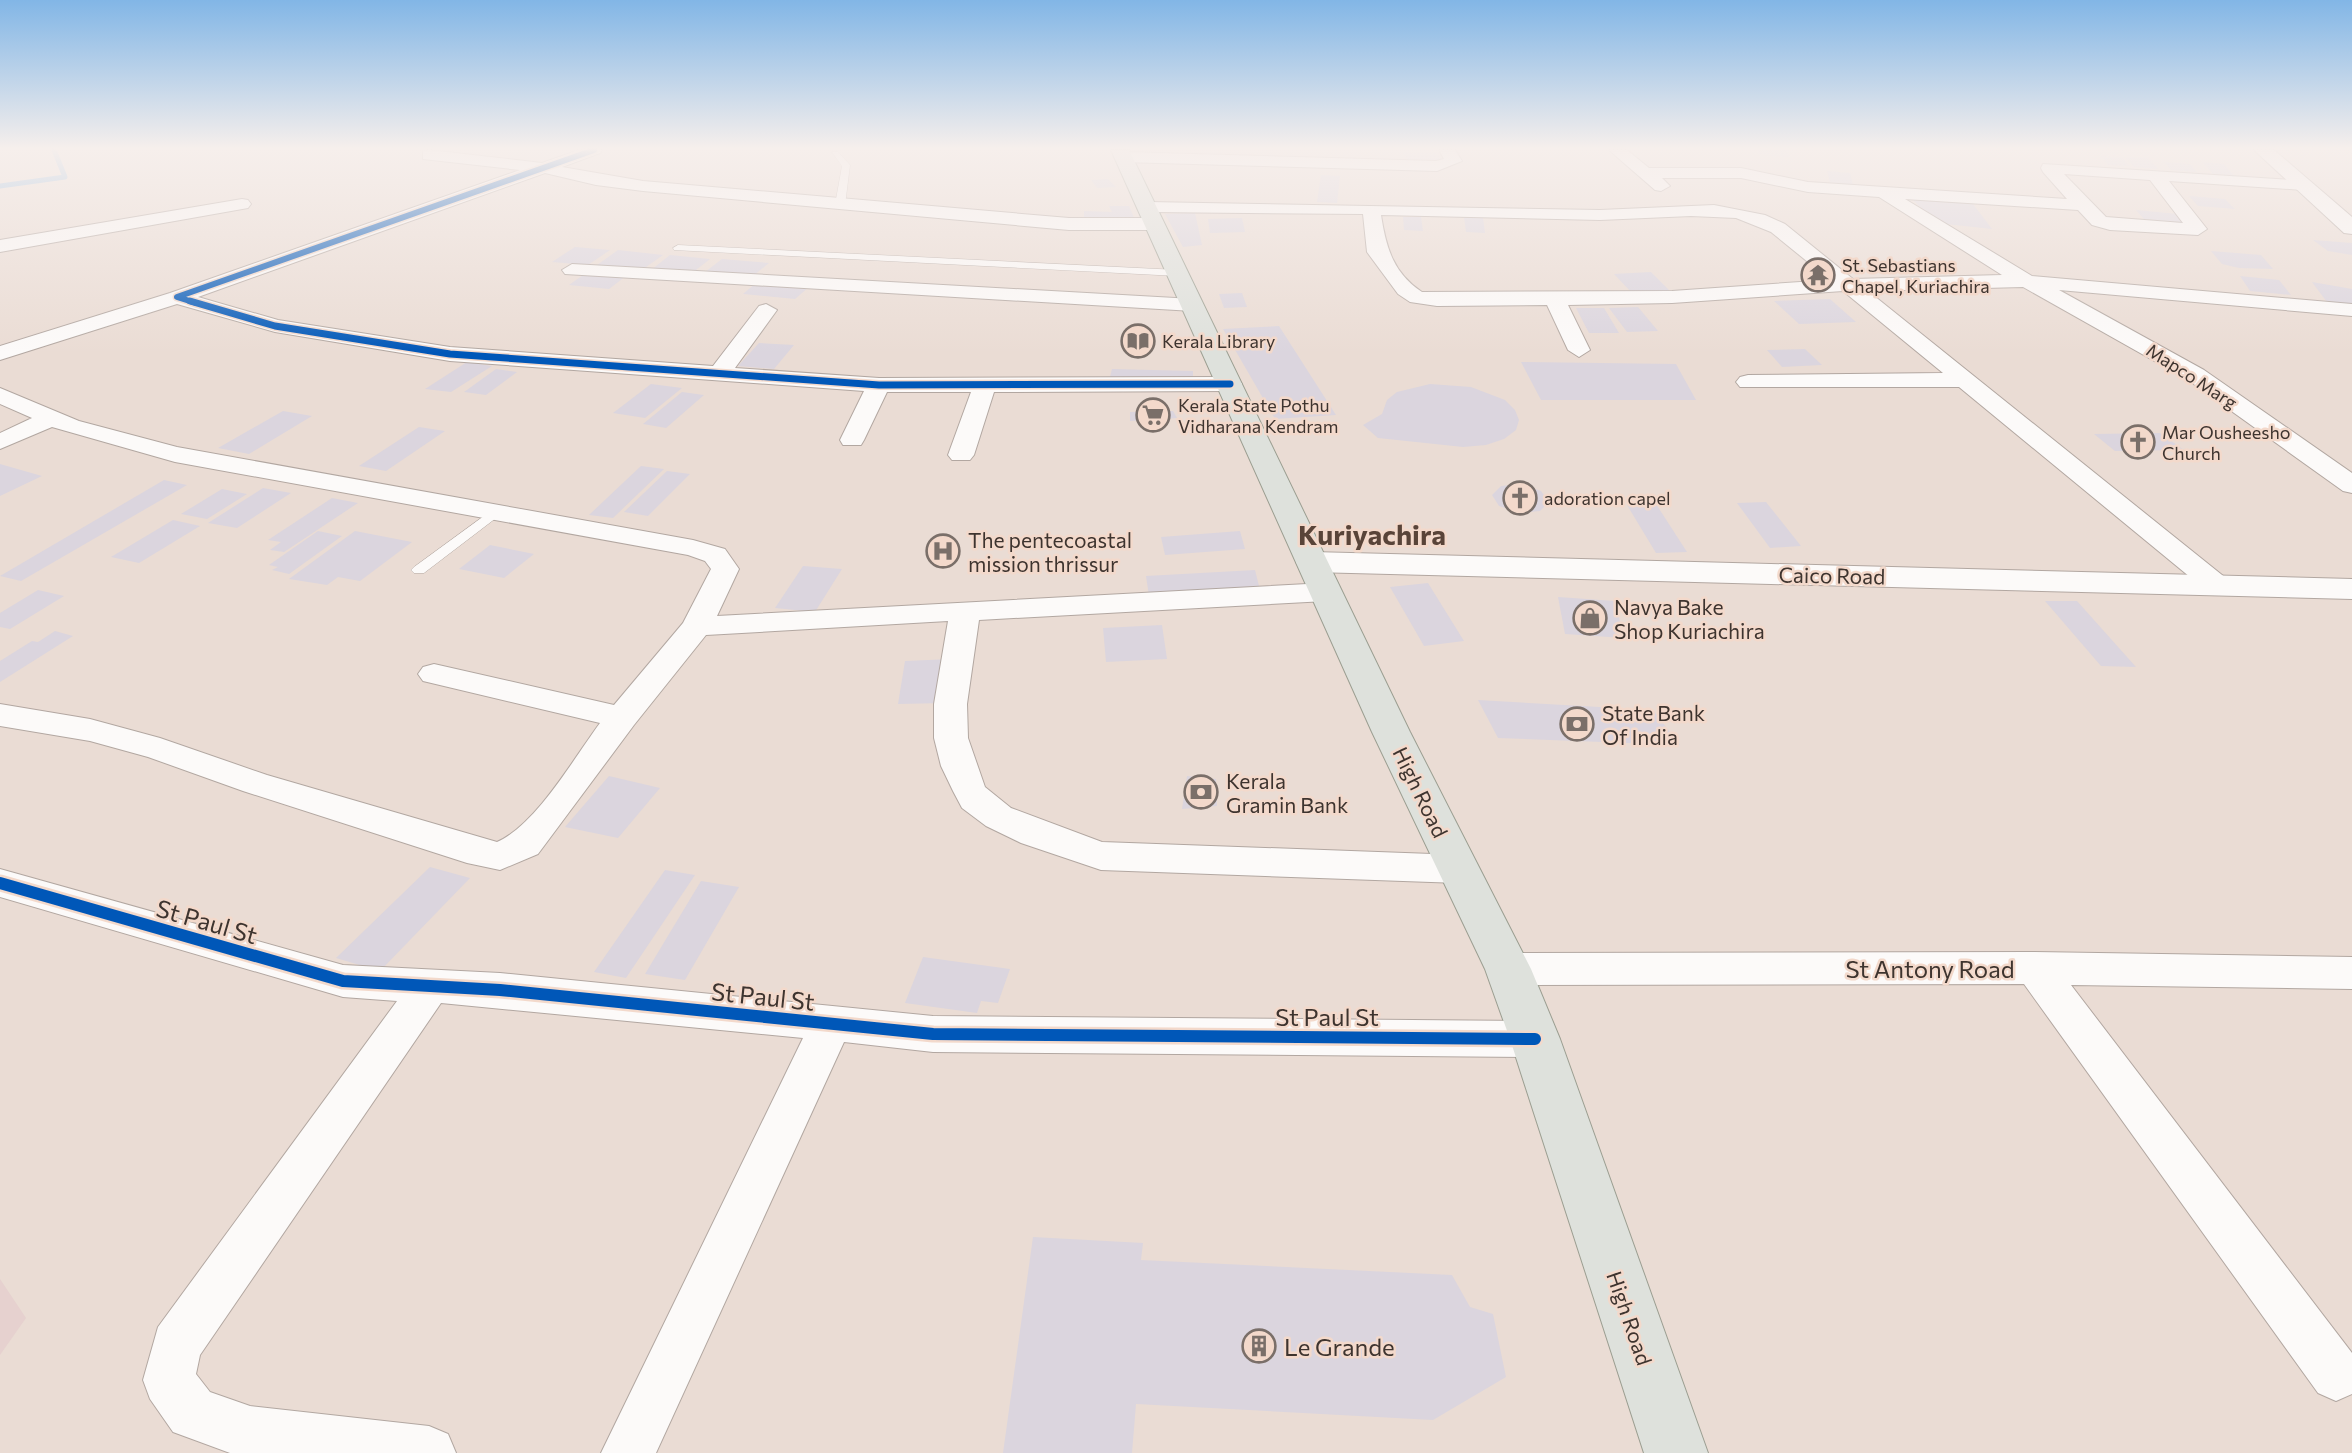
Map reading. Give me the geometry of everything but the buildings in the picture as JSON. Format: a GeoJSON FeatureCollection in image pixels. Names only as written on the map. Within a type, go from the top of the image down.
{"type":"FeatureCollection","features":[{"type":"Feature","properties":{"kind":"main road","name":"High Road"},"geometry":{"type":"LineString","coordinates":[[1153,218],[1319,577],[1508,969],[1535,1039],[1676,1453]]}},
{"type":"Feature","properties":{"kind":"street"},"geometry":{"type":"LineString","coordinates":[[0,246],[162,218]]}},
{"type":"Feature","properties":{"kind":"street"},"geometry":{"type":"LineString","coordinates":[[0,353],[177,297],[404,218]]}},
{"type":"Feature","properties":{"kind":"street"},"geometry":{"type":"LineString","coordinates":[[994,218],[1069,224],[1133,218]]}},
{"type":"Feature","properties":{"kind":"street"},"geometry":{"type":"LineString","coordinates":[[1372,218],[1377,252],[1405,289],[1417,298],[1672,298],[1848,285],[2024,281],[2352,310]]}},
{"type":"Feature","properties":{"kind":"street"},"geometry":{"type":"LineString","coordinates":[[1752,218],[1766,221],[1848,285],[2217,585]]}},
{"type":"Feature","properties":{"kind":"street","name":"Mapco Marg"},"geometry":{"type":"LineString","coordinates":[[1917,218],[2024,281],[2175,362],[2352,485]]}},
{"type":"Feature","properties":{"kind":"street"},"geometry":{"type":"LineString","coordinates":[[2097,218],[2110,224],[2198,229],[2189,218]]}},
{"type":"Feature","properties":{"kind":"street"},"geometry":{"type":"LineString","coordinates":[[572,270],[1186,289]]}},
{"type":"Feature","properties":{"kind":"street"},"geometry":{"type":"LineString","coordinates":[[177,297],[275,326],[450,354],[879,385],[1230,384]]}},
{"type":"Feature","properties":{"kind":"street"},"geometry":{"type":"LineString","coordinates":[[1555,300],[1578,350]]}},
{"type":"Feature","properties":{"kind":"street"},"geometry":{"type":"LineString","coordinates":[[718,375],[766,310]]}},
{"type":"Feature","properties":{"kind":"street"},"geometry":{"type":"LineString","coordinates":[[1748,382],[1962,380]]}},
{"type":"Feature","properties":{"kind":"street"},"geometry":{"type":"LineString","coordinates":[[961,455],[985,384]]}},
{"type":"Feature","properties":{"kind":"street"},"geometry":{"type":"LineString","coordinates":[[852,440],[879,385]]}},
{"type":"Feature","properties":{"kind":"street"},"geometry":{"type":"LineString","coordinates":[[0,395],[50,419],[175,454],[693,548],[715,555],[725,569],[696,626],[621,717],[547,820],[525,845],[500,856],[480,853],[256,783],[160,749],[90,730],[0,715]]}},
{"type":"Feature","properties":{"kind":"street"},"geometry":{"type":"LineString","coordinates":[[0,442],[50,419]]}},
{"type":"Feature","properties":{"kind":"street"},"geometry":{"type":"LineString","coordinates":[[696,626],[965,612],[1319,577]]}},
{"type":"Feature","properties":{"kind":"street","name":"Caico Road"},"geometry":{"type":"LineString","coordinates":[[1319,577],[2217,585],[2352,589]]}},
{"type":"Feature","properties":{"kind":"street"},"geometry":{"type":"LineString","coordinates":[[965,612],[949,727],[957,762],[976,801],[1010,823],[1052,841],[1101,856],[1459,869]]}},
{"type":"Feature","properties":{"kind":"street"},"geometry":{"type":"LineString","coordinates":[[434,674],[621,717]]}},
{"type":"Feature","properties":{"kind":"street","name":"St Paul St"},"geometry":{"type":"LineString","coordinates":[[0,883],[343,982],[500,990],[933,1034],[1535,1039]]}},
{"type":"Feature","properties":{"kind":"street"},"geometry":{"type":"LineString","coordinates":[[2035,968],[2336,1375]]}},
{"type":"Feature","properties":{"kind":"street","name":"St Antony Road"},"geometry":{"type":"LineString","coordinates":[[1508,969],[2035,968],[2352,973]]}},
{"type":"Feature","properties":{"kind":"street"},"geometry":{"type":"LineString","coordinates":[[429,1453],[250,1433],[192,1413],[169,1380],[176,1345],[430,987]]}},
{"type":"Feature","properties":{"kind":"street"},"geometry":{"type":"LineString","coordinates":[[628,1453],[831,1024]]}},
{"type":"Feature","properties":{"kind":"lane"},"geometry":{"type":"LineString","coordinates":[[678,248],[1186,289]]}},
{"type":"Feature","properties":{"kind":"lane"},"geometry":{"type":"LineString","coordinates":[[419,569],[495,512]]}},
{"type":"Feature","properties":{"kind":"shaded area"},"geometry":{"type":"Polygon","coordinates":[[[0,1279],[26,1318],[0,1355],[0,1279]]]}},
{"type":"Feature","properties":{"kind":"cycle path"},"geometry":{"type":"LineString","coordinates":[[402,218],[177,297],[275,326],[450,354],[879,385],[1230,384]]}},
{"type":"Feature","properties":{"kind":"cycle path"},"geometry":{"type":"LineString","coordinates":[[0,883],[343,981],[500,990],[933,1034],[1535,1039]]}},
{"type":"Feature","properties":{"kind":"place","name":"St. Sebastians Chapel, Kuriachira"},"geometry":{"type":"Point","coordinates":[1818,275]}},
{"type":"Feature","properties":{"kind":"place","name":"Kerala Library"},"geometry":{"type":"Point","coordinates":[1138,341]}},
{"type":"Feature","properties":{"kind":"place","name":"Kerala State Pothu Vidharana Kendram"},"geometry":{"type":"Point","coordinates":[1153,415]}},
{"type":"Feature","properties":{"kind":"place","name":"Mar Ousheesho Church"},"geometry":{"type":"Point","coordinates":[2138,442]}},
{"type":"Feature","properties":{"kind":"place","name":"adoration capel"},"geometry":{"type":"Point","coordinates":[1520,498]}},
{"type":"Feature","properties":{"kind":"place","name":"The pentecoastal mission thrissur"},"geometry":{"type":"Point","coordinates":[943,551]}},
{"type":"Feature","properties":{"kind":"place","name":"Navya Bake Shop Kuriachira"},"geometry":{"type":"Point","coordinates":[1590,618]}},
{"type":"Feature","properties":{"kind":"place","name":"State Bank Of India"},"geometry":{"type":"Point","coordinates":[1577,724]}},
{"type":"Feature","properties":{"kind":"place","name":"Kerala Gramin Bank"},"geometry":{"type":"Point","coordinates":[1201,792]}},
{"type":"Feature","properties":{"kind":"place","name":"Le Grande"},"geometry":{"type":"Point","coordinates":[1259,1346]}},
{"type":"Feature","properties":{"kind":"district","name":"Kuriyachira"},"geometry":{"type":"Point","coordinates":[1372,534]}}]}
